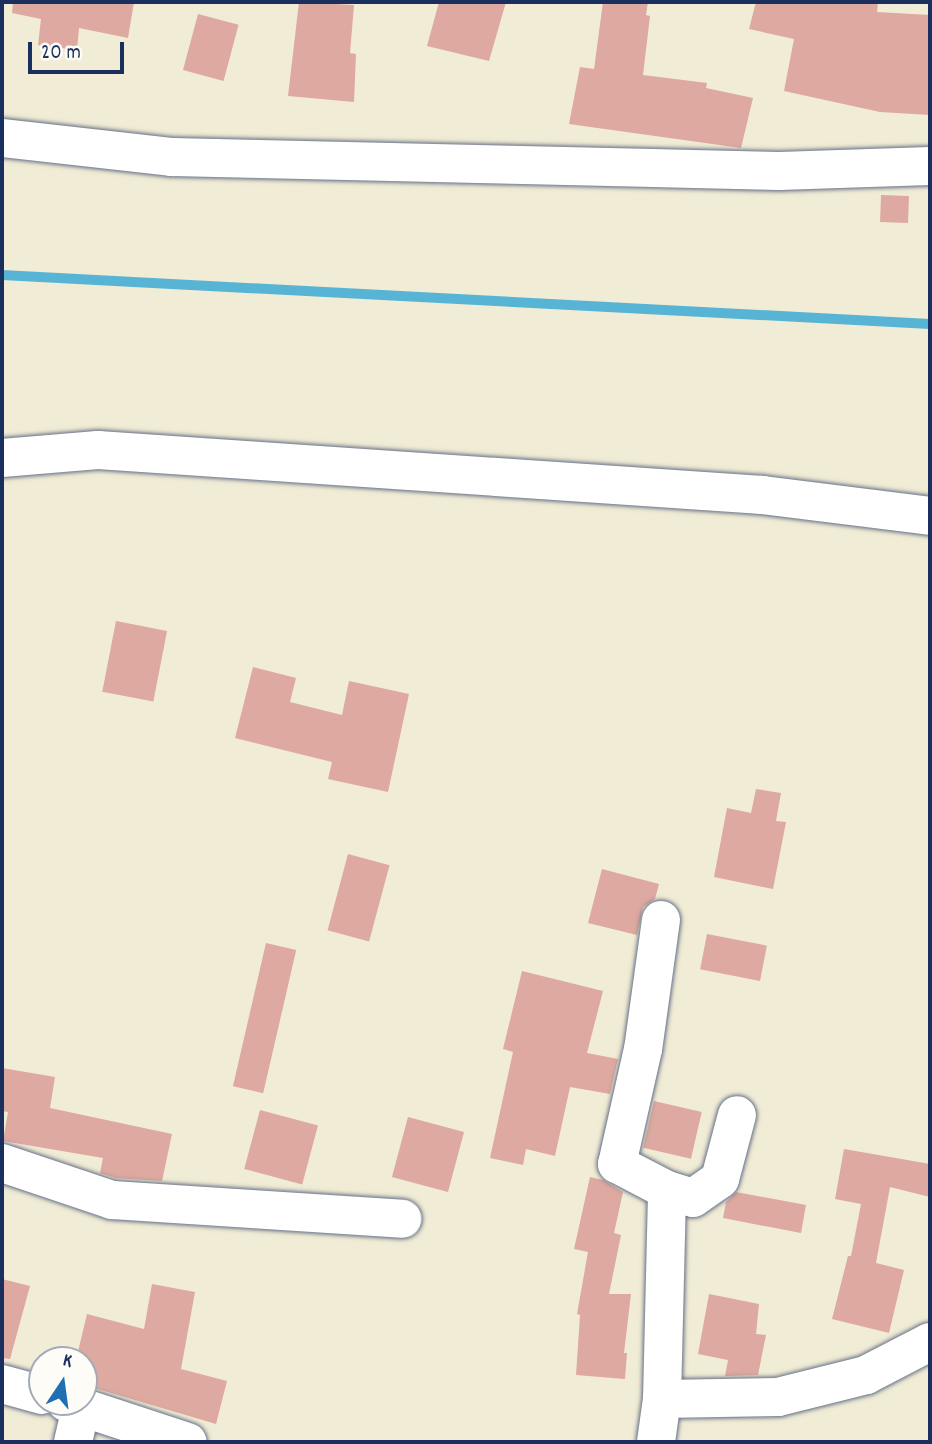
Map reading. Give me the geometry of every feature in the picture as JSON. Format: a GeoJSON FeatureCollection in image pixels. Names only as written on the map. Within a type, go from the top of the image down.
{"type":"FeatureCollection","features":[{"type":"Feature","properties":{"kind":"street"},"geometry":{"type":"LineString","coordinates":[[2,138],[172,157],[779,171],[930,166]]}},
{"type":"Feature","properties":{"kind":"street"},"geometry":{"type":"LineString","coordinates":[[2,458],[98,450],[762,495],[930,516]]}},
{"type":"Feature","properties":{"kind":"street"},"geometry":{"type":"LineString","coordinates":[[661,920],[643,1049],[617,1164],[667,1190],[693,1198],[720,1179],[737,1115]]}},
{"type":"Feature","properties":{"kind":"street"},"geometry":{"type":"LineString","coordinates":[[2,1163],[112,1200],[402,1219]]}},
{"type":"Feature","properties":{"kind":"street"},"geometry":{"type":"LineString","coordinates":[[656,1442],[662,1399],[667,1190]]}},
{"type":"Feature","properties":{"kind":"street"},"geometry":{"type":"LineString","coordinates":[[662,1399],[778,1397],[866,1375],[930,1342]]}},
{"type":"Feature","properties":{"kind":"street"},"geometry":{"type":"LineString","coordinates":[[2,1384],[28,1391]]}},
{"type":"Feature","properties":{"kind":"street"},"geometry":{"type":"LineString","coordinates":[[73,1417],[188,1442]]}},
{"type":"Feature","properties":{"kind":"building"},"geometry":{"type":"Polygon","coordinates":[[[13,2],[134,2],[128,38],[79,28],[77,50],[38,45],[41,19],[12,13],[13,2]]]}},
{"type":"Feature","properties":{"kind":"building"},"geometry":{"type":"Polygon","coordinates":[[[299,2],[354,5],[350,53],[356,54],[354,102],[288,96],[299,2]]]}},
{"type":"Feature","properties":{"kind":"building"},"geometry":{"type":"Polygon","coordinates":[[[439,2],[506,2],[489,61],[427,46],[439,2]]]}},
{"type":"Feature","properties":{"kind":"building"},"geometry":{"type":"Polygon","coordinates":[[[603,2],[648,2],[646,15],[650,16],[643,75],[707,83],[706,88],[753,98],[741,148],[569,124],[580,67],[594,69],[603,2]]]}},
{"type":"Feature","properties":{"kind":"building"},"geometry":{"type":"Polygon","coordinates":[[[756,2],[878,2],[877,12],[930,15],[930,115],[880,112],[784,91],[794,39],[749,29],[756,2]]]}},
{"type":"Feature","properties":{"kind":"building"},"geometry":{"type":"Polygon","coordinates":[[[198,14],[239,25],[224,81],[183,70],[198,14]]]}},
{"type":"Feature","properties":{"kind":"building"},"geometry":{"type":"Polygon","coordinates":[[[881,195],[909,196],[908,223],[880,222],[881,195]]]}},
{"type":"Feature","properties":{"kind":"building"},"geometry":{"type":"Polygon","coordinates":[[[116,621],[167,631],[153,702],[102,692],[116,621]]]}},
{"type":"Feature","properties":{"kind":"building"},"geometry":{"type":"Polygon","coordinates":[[[253,667],[296,678],[290,702],[342,715],[349,681],[409,694],[388,792],[328,779],[332,762],[235,738],[253,667]]]}},
{"type":"Feature","properties":{"kind":"building"},"geometry":{"type":"Polygon","coordinates":[[[756,789],[781,793],[776,821],[786,822],[773,889],[714,877],[727,808],[751,813],[756,789]]]}},
{"type":"Feature","properties":{"kind":"building"},"geometry":{"type":"Polygon","coordinates":[[[348,854],[390,865],[369,941],[328,930],[348,854]]]}},
{"type":"Feature","properties":{"kind":"building"},"geometry":{"type":"Polygon","coordinates":[[[602,869],[659,884],[655,899],[643,907],[637,935],[588,923],[602,869]]]}},
{"type":"Feature","properties":{"kind":"building"},"geometry":{"type":"Polygon","coordinates":[[[707,934],[767,946],[760,981],[700,969],[707,934]]]}},
{"type":"Feature","properties":{"kind":"building"},"geometry":{"type":"Polygon","coordinates":[[[266,943],[296,950],[263,1093],[233,1086],[266,943]]]}},
{"type":"Feature","properties":{"kind":"building"},"geometry":{"type":"Polygon","coordinates":[[[522,971],[603,991],[587,1053],[618,1059],[610,1094],[570,1087],[555,1156],[526,1149],[523,1165],[490,1158],[513,1052],[503,1049],[522,971]]]}},
{"type":"Feature","properties":{"kind":"building"},"geometry":{"type":"Polygon","coordinates":[[[2,1068],[55,1077],[50,1108],[172,1134],[162,1181],[116,1178],[100,1173],[103,1158],[3,1141],[8,1112],[2,1111],[2,1068]]]}},
{"type":"Feature","properties":{"kind":"building"},"geometry":{"type":"Polygon","coordinates":[[[654,1101],[702,1112],[691,1159],[643,1148],[654,1101]]]}},
{"type":"Feature","properties":{"kind":"building"},"geometry":{"type":"Polygon","coordinates":[[[260,1110],[318,1126],[302,1184],[244,1169],[260,1110]]]}},
{"type":"Feature","properties":{"kind":"building"},"geometry":{"type":"Polygon","coordinates":[[[408,1117],[464,1132],[448,1192],[392,1177],[408,1117]]]}},
{"type":"Feature","properties":{"kind":"building"},"geometry":{"type":"Polygon","coordinates":[[[844,1149],[930,1164],[930,1197],[890,1187],[876,1263],[904,1270],[889,1333],[832,1319],[848,1256],[851,1256],[861,1204],[835,1199],[844,1149]]]}},
{"type":"Feature","properties":{"kind":"building"},"geometry":{"type":"Polygon","coordinates":[[[590,1177],[603,1180],[623,1192],[614,1233],[621,1235],[609,1294],[631,1294],[624,1353],[627,1353],[625,1379],[576,1375],[580,1315],[577,1314],[588,1252],[574,1249],[590,1177]]]}},
{"type":"Feature","properties":{"kind":"building"},"geometry":{"type":"Polygon","coordinates":[[[736,1192],[806,1205],[801,1233],[723,1218],[726,1202],[736,1192]]]}},
{"type":"Feature","properties":{"kind":"building"},"geometry":{"type":"Polygon","coordinates":[[[2,1279],[30,1286],[10,1359],[2,1358],[2,1279]]]}},
{"type":"Feature","properties":{"kind":"building"},"geometry":{"type":"Polygon","coordinates":[[[152,1284],[195,1292],[181,1369],[227,1381],[216,1424],[98,1389],[98,1346],[79,1346],[87,1314],[144,1329],[152,1284]]]}},
{"type":"Feature","properties":{"kind":"building"},"geometry":{"type":"Polygon","coordinates":[[[709,1294],[759,1304],[756,1334],[766,1335],[758,1375],[725,1376],[728,1360],[698,1354],[709,1294]]]}},
{"type":"Feature","properties":{"kind":"waterway"},"geometry":{"type":"LineString","coordinates":[[2,275],[930,324]]}}]}
